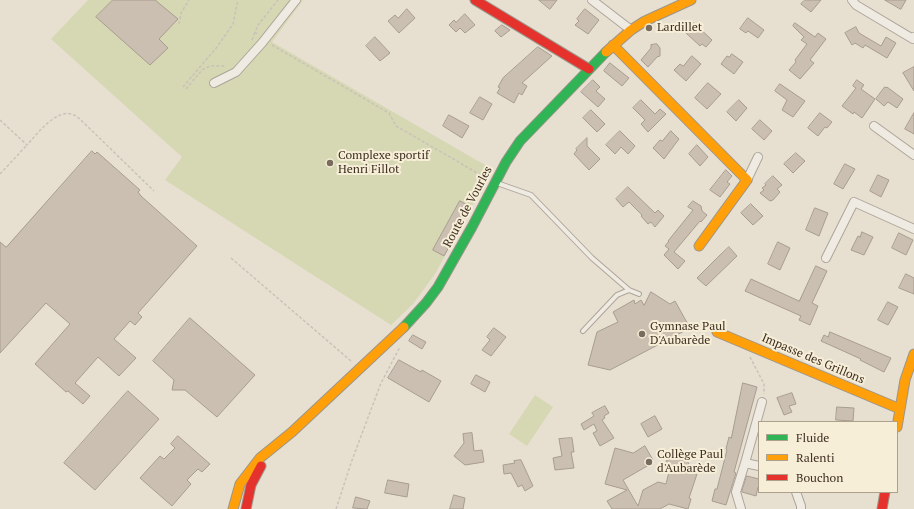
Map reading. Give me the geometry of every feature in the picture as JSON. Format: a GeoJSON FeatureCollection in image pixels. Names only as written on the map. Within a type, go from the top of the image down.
{"type":"FeatureCollection","features":[{"type":"Feature","properties":{"kind":"street"},"geometry":{"type":"LineString","coordinates":[[214,83],[236,72],[296,0]]}},
{"type":"Feature","properties":{"kind":"street"},"geometry":{"type":"LineString","coordinates":[[475,0],[589,69]]}},
{"type":"Feature","properties":{"kind":"street"},"geometry":{"type":"LineString","coordinates":[[592,0],[630,30]]}},
{"type":"Feature","properties":{"kind":"street","name":"Route de Vourles"},"geometry":{"type":"LineString","coordinates":[[232,509],[240,484],[245,475],[260,458],[359,368],[426,304],[438,287],[506,162],[520,141],[589,69],[630,30],[645,21],[691,0]]}},
{"type":"Feature","properties":{"kind":"street"},"geometry":{"type":"LineString","coordinates":[[852,0],[856,5],[913,39],[914,37]]}},
{"type":"Feature","properties":{"kind":"street"},"geometry":{"type":"LineString","coordinates":[[613,45],[747,180]]}},
{"type":"Feature","properties":{"kind":"street"},"geometry":{"type":"LineString","coordinates":[[874,126],[914,154]]}},
{"type":"Feature","properties":{"kind":"street"},"geometry":{"type":"LineString","coordinates":[[699,246],[747,180],[758,157]]}},
{"type":"Feature","properties":{"kind":"street"},"geometry":{"type":"LineString","coordinates":[[826,258],[854,202],[914,229]]}},
{"type":"Feature","properties":{"kind":"street","name":"Impasse des Grillons"},"geometry":{"type":"LineString","coordinates":[[717,332],[900,409]]}},
{"type":"Feature","properties":{"kind":"street"},"geometry":{"type":"LineString","coordinates":[[898,421],[910,362],[914,354]]}},
{"type":"Feature","properties":{"kind":"street"},"geometry":{"type":"LineString","coordinates":[[741,509],[736,492],[762,402]]}},
{"type":"Feature","properties":{"kind":"street","name":"Route de Vourles"},"geometry":{"type":"LineString","coordinates":[[246,509],[251,485],[256,474],[279,442]]}},
{"type":"Feature","properties":{"kind":"street"},"geometry":{"type":"LineString","coordinates":[[744,463],[758,466]]}},
{"type":"Feature","properties":{"kind":"street"},"geometry":{"type":"LineString","coordinates":[[796,493],[801,509]]}},
{"type":"Feature","properties":{"kind":"street"},"geometry":{"type":"LineString","coordinates":[[882,509],[885,493]]}},
{"type":"Feature","properties":{"kind":"lane"},"geometry":{"type":"LineString","coordinates":[[495,182],[532,196],[592,258],[629,290],[639,294]]}},
{"type":"Feature","properties":{"kind":"lane"},"geometry":{"type":"LineString","coordinates":[[583,331],[617,295],[629,290]]}},
{"type":"Feature","properties":{"kind":"path"},"geometry":{"type":"LineString","coordinates":[[179,24],[181,13],[189,0]]}},
{"type":"Feature","properties":{"kind":"path"},"geometry":{"type":"LineString","coordinates":[[184,87],[217,47],[233,24],[238,0]]}},
{"type":"Feature","properties":{"kind":"path"},"geometry":{"type":"LineString","coordinates":[[249,45],[258,25],[278,0]]}},
{"type":"Feature","properties":{"kind":"path"},"geometry":{"type":"LineString","coordinates":[[255,32],[270,44],[388,113],[396,126],[464,164],[475,173],[495,182]]}},
{"type":"Feature","properties":{"kind":"path"},"geometry":{"type":"LineString","coordinates":[[186,89],[202,70],[210,66],[227,66]]}},
{"type":"Feature","properties":{"kind":"path"},"geometry":{"type":"LineString","coordinates":[[0,174],[52,119],[61,114],[73,115],[84,123],[154,191]]}},
{"type":"Feature","properties":{"kind":"path"},"geometry":{"type":"LineString","coordinates":[[0,120],[27,145]]}},
{"type":"Feature","properties":{"kind":"path"},"geometry":{"type":"LineString","coordinates":[[231,258],[359,368]]}},
{"type":"Feature","properties":{"kind":"path"},"geometry":{"type":"LineString","coordinates":[[336,509],[349,469],[381,383],[401,345]]}},
{"type":"Feature","properties":{"kind":"path"},"geometry":{"type":"LineString","coordinates":[[750,356],[764,384],[762,402]]}},
{"type":"Feature","properties":{"kind":"green space","name":"Complexe sportif Henri Fillot"},"geometry":{"type":"Polygon","coordinates":[[[88,0],[303,0],[272,42],[492,169],[435,274],[413,304],[391,325],[165,180],[182,157],[51,39],[88,0]]]}},
{"type":"Feature","properties":{"kind":"green space"},"geometry":{"type":"Polygon","coordinates":[[[535,395],[553,407],[527,446],[509,434],[535,395]]]}},
{"type":"Feature","properties":{"kind":"building"},"geometry":{"type":"Polygon","coordinates":[[[113,0],[155,0],[178,19],[159,39],[168,48],[150,65],[96,17],[113,0]]]}},
{"type":"Feature","properties":{"kind":"building"},"geometry":{"type":"Polygon","coordinates":[[[539,0],[557,0],[550,9],[539,0]]]}},
{"type":"Feature","properties":{"kind":"building"},"geometry":{"type":"Polygon","coordinates":[[[805,0],[821,0],[811,12],[801,4],[805,0]]]}},
{"type":"Feature","properties":{"kind":"building"},"geometry":{"type":"Polygon","coordinates":[[[885,0],[906,0],[901,9],[885,0]]]}},
{"type":"Feature","properties":{"kind":"building"},"geometry":{"type":"Polygon","coordinates":[[[407,9],[415,18],[399,33],[388,21],[395,15],[398,18],[407,9]]]}},
{"type":"Feature","properties":{"kind":"building"},"geometry":{"type":"Polygon","coordinates":[[[585,9],[599,20],[588,34],[575,25],[579,21],[577,19],[585,9]]]}},
{"type":"Feature","properties":{"kind":"building"},"geometry":{"type":"Polygon","coordinates":[[[465,14],[475,25],[465,33],[460,28],[456,32],[449,25],[454,20],[456,22],[465,14]]]}},
{"type":"Feature","properties":{"kind":"building"},"geometry":{"type":"Polygon","coordinates":[[[748,18],[764,30],[758,38],[748,31],[746,33],[740,29],[748,18]]]}},
{"type":"Feature","properties":{"kind":"building"},"geometry":{"type":"Polygon","coordinates":[[[694,23],[712,40],[706,47],[702,44],[700,46],[686,33],[694,23]]]}},
{"type":"Feature","properties":{"kind":"building"},"geometry":{"type":"Polygon","coordinates":[[[795,23],[815,37],[818,33],[826,39],[810,60],[814,63],[800,79],[789,70],[796,62],[795,60],[807,44],[801,40],[804,37],[793,26],[795,23]]]}},
{"type":"Feature","properties":{"kind":"building"},"geometry":{"type":"Polygon","coordinates":[[[502,25],[510,30],[501,37],[495,31],[502,25]]]}},
{"type":"Feature","properties":{"kind":"building"},"geometry":{"type":"Polygon","coordinates":[[[856,27],[859,33],[881,46],[886,37],[896,43],[887,58],[865,45],[863,48],[855,43],[852,45],[845,33],[856,27]]]}},
{"type":"Feature","properties":{"kind":"building"},"geometry":{"type":"Polygon","coordinates":[[[375,37],[390,53],[380,61],[366,46],[375,37]]]}},
{"type":"Feature","properties":{"kind":"building"},"geometry":{"type":"Polygon","coordinates":[[[657,44],[660,48],[660,56],[657,57],[648,67],[641,60],[651,48],[651,45],[657,44]]]}},
{"type":"Feature","properties":{"kind":"building"},"geometry":{"type":"Polygon","coordinates":[[[538,47],[552,56],[522,83],[527,86],[522,95],[519,93],[514,103],[497,93],[500,88],[498,87],[503,78],[538,47]]]}},
{"type":"Feature","properties":{"kind":"building"},"geometry":{"type":"Polygon","coordinates":[[[732,54],[743,62],[734,74],[721,64],[727,56],[729,57],[732,54]]]}},
{"type":"Feature","properties":{"kind":"building"},"geometry":{"type":"Polygon","coordinates":[[[692,56],[701,64],[686,81],[674,70],[680,64],[683,66],[692,56]]]}},
{"type":"Feature","properties":{"kind":"building"},"geometry":{"type":"Polygon","coordinates":[[[610,63],[629,78],[622,86],[604,71],[610,63]]]}},
{"type":"Feature","properties":{"kind":"building"},"geometry":{"type":"Polygon","coordinates":[[[914,67],[914,91],[903,73],[914,67]]]}},
{"type":"Feature","properties":{"kind":"building"},"geometry":{"type":"Polygon","coordinates":[[[593,80],[600,87],[596,91],[605,99],[598,107],[581,92],[593,80]]]}},
{"type":"Feature","properties":{"kind":"building"},"geometry":{"type":"Polygon","coordinates":[[[857,80],[864,85],[861,89],[875,99],[862,118],[854,112],[853,114],[842,106],[856,88],[853,86],[857,80]]]}},
{"type":"Feature","properties":{"kind":"building"},"geometry":{"type":"Polygon","coordinates":[[[708,83],[721,94],[707,109],[695,98],[708,83]]]}},
{"type":"Feature","properties":{"kind":"building"},"geometry":{"type":"Polygon","coordinates":[[[780,84],[805,101],[793,117],[782,110],[787,100],[775,91],[780,84]]]}},
{"type":"Feature","properties":{"kind":"building"},"geometry":{"type":"Polygon","coordinates":[[[885,87],[903,99],[897,108],[888,102],[884,106],[876,99],[885,87]]]}},
{"type":"Feature","properties":{"kind":"building"},"geometry":{"type":"Polygon","coordinates":[[[480,97],[492,104],[483,120],[470,113],[480,97]]]}},
{"type":"Feature","properties":{"kind":"building"},"geometry":{"type":"Polygon","coordinates":[[[641,100],[655,114],[660,109],[666,114],[648,132],[641,124],[645,120],[633,108],[641,100]]]}},
{"type":"Feature","properties":{"kind":"building"},"geometry":{"type":"Polygon","coordinates":[[[739,100],[747,108],[736,121],[727,112],[739,100]]]}},
{"type":"Feature","properties":{"kind":"building"},"geometry":{"type":"Polygon","coordinates":[[[591,110],[605,124],[597,132],[583,118],[591,110]]]}},
{"type":"Feature","properties":{"kind":"building"},"geometry":{"type":"Polygon","coordinates":[[[820,113],[832,122],[827,128],[825,127],[818,136],[808,128],[820,113]]]}},
{"type":"Feature","properties":{"kind":"building"},"geometry":{"type":"Polygon","coordinates":[[[914,113],[914,134],[905,129],[914,113]]]}},
{"type":"Feature","properties":{"kind":"building"},"geometry":{"type":"Polygon","coordinates":[[[449,115],[469,126],[462,138],[443,126],[449,115]]]}},
{"type":"Feature","properties":{"kind":"building"},"geometry":{"type":"Polygon","coordinates":[[[760,120],[772,131],[764,140],[752,129],[760,120]]]}},
{"type":"Feature","properties":{"kind":"building"},"geometry":{"type":"Polygon","coordinates":[[[620,131],[635,146],[628,154],[621,147],[615,154],[606,145],[620,131]]]}},
{"type":"Feature","properties":{"kind":"building"},"geometry":{"type":"Polygon","coordinates":[[[671,131],[679,139],[664,159],[653,148],[671,131]]]}},
{"type":"Feature","properties":{"kind":"building"},"geometry":{"type":"Polygon","coordinates":[[[587,138],[587,146],[600,159],[589,170],[574,154],[577,150],[576,149],[587,138]]]}},
{"type":"Feature","properties":{"kind":"building"},"geometry":{"type":"Polygon","coordinates":[[[697,145],[708,157],[700,166],[689,154],[697,145]]]}},
{"type":"Feature","properties":{"kind":"building"},"geometry":{"type":"Polygon","coordinates":[[[92,151],[95,154],[97,152],[140,190],[138,192],[141,196],[197,246],[138,313],[142,317],[135,325],[130,321],[114,339],[136,358],[119,376],[98,357],[75,383],[90,396],[83,404],[68,391],[66,392],[35,364],[70,324],[46,303],[0,353],[0,242],[6,247],[92,151]]]}},
{"type":"Feature","properties":{"kind":"building"},"geometry":{"type":"Polygon","coordinates":[[[796,153],[805,161],[793,173],[784,164],[796,153]]]}},
{"type":"Feature","properties":{"kind":"building"},"geometry":{"type":"Polygon","coordinates":[[[845,164],[855,169],[843,189],[834,184],[845,164]]]}},
{"type":"Feature","properties":{"kind":"building"},"geometry":{"type":"Polygon","coordinates":[[[726,170],[732,176],[727,182],[730,184],[720,197],[710,190],[726,170]]]}},
{"type":"Feature","properties":{"kind":"building"},"geometry":{"type":"Polygon","coordinates":[[[878,175],[889,180],[881,197],[870,191],[878,175]]]}},
{"type":"Feature","properties":{"kind":"building"},"geometry":{"type":"Polygon","coordinates":[[[773,176],[782,185],[777,189],[780,192],[773,200],[770,201],[760,193],[764,190],[762,188],[766,185],[765,184],[773,176]]]}},
{"type":"Feature","properties":{"kind":"building"},"geometry":{"type":"Polygon","coordinates":[[[628,187],[655,213],[658,210],[664,216],[655,227],[651,222],[648,224],[641,216],[642,215],[629,202],[623,207],[616,199],[628,187]]]}},
{"type":"Feature","properties":{"kind":"building"},"geometry":{"type":"Polygon","coordinates":[[[460,201],[471,207],[444,256],[433,250],[460,201]]]}},
{"type":"Feature","properties":{"kind":"building"},"geometry":{"type":"Polygon","coordinates":[[[693,201],[701,206],[702,211],[707,215],[701,222],[700,221],[674,252],[685,261],[678,269],[664,255],[669,249],[665,246],[693,210],[688,207],[693,201]]]}},
{"type":"Feature","properties":{"kind":"building"},"geometry":{"type":"Polygon","coordinates":[[[751,204],[763,216],[753,225],[741,213],[751,204]]]}},
{"type":"Feature","properties":{"kind":"building"},"geometry":{"type":"Polygon","coordinates":[[[815,208],[828,213],[819,236],[806,230],[815,208]]]}},
{"type":"Feature","properties":{"kind":"building"},"geometry":{"type":"Polygon","coordinates":[[[862,232],[873,237],[864,255],[851,250],[858,236],[860,237],[862,232]]]}},
{"type":"Feature","properties":{"kind":"building"},"geometry":{"type":"Polygon","coordinates":[[[899,233],[913,240],[906,255],[892,248],[899,233]]]}},
{"type":"Feature","properties":{"kind":"building"},"geometry":{"type":"Polygon","coordinates":[[[778,242],[790,248],[780,270],[768,264],[778,242]]]}},
{"type":"Feature","properties":{"kind":"building"},"geometry":{"type":"Polygon","coordinates":[[[729,247],[737,256],[706,286],[697,278],[729,247]]]}},
{"type":"Feature","properties":{"kind":"building"},"geometry":{"type":"Polygon","coordinates":[[[816,266],[827,271],[812,303],[818,306],[810,325],[799,320],[801,316],[745,291],[751,279],[799,301],[816,266]]]}},
{"type":"Feature","properties":{"kind":"building"},"geometry":{"type":"Polygon","coordinates":[[[906,274],[914,278],[914,294],[899,288],[906,274]]]}},
{"type":"Feature","properties":{"kind":"building","name":"Gymnase Paul D'Aubarède"},"geometry":{"type":"Polygon","coordinates":[[[651,292],[670,304],[675,301],[690,328],[610,370],[588,365],[597,332],[618,322],[613,312],[634,300],[635,304],[641,300],[644,305],[651,292]]]}},
{"type":"Feature","properties":{"kind":"building"},"geometry":{"type":"Polygon","coordinates":[[[888,302],[898,307],[888,325],[878,320],[888,302]]]}},
{"type":"Feature","properties":{"kind":"building"},"geometry":{"type":"Polygon","coordinates":[[[190,318],[255,375],[217,417],[185,390],[172,390],[174,380],[153,361],[190,318]]]}},
{"type":"Feature","properties":{"kind":"building"},"geometry":{"type":"Polygon","coordinates":[[[494,328],[506,337],[491,356],[482,350],[490,340],[487,337],[494,328]]]}},
{"type":"Feature","properties":{"kind":"building"},"geometry":{"type":"Polygon","coordinates":[[[830,332],[891,358],[884,372],[860,360],[861,359],[821,341],[824,335],[828,337],[830,332]]]}},
{"type":"Feature","properties":{"kind":"building"},"geometry":{"type":"Polygon","coordinates":[[[413,335],[426,342],[422,349],[409,341],[413,335]]]}},
{"type":"Feature","properties":{"kind":"building"},"geometry":{"type":"Polygon","coordinates":[[[399,360],[421,372],[422,370],[441,381],[429,402],[388,378],[399,360]]]}},
{"type":"Feature","properties":{"kind":"building"},"geometry":{"type":"Polygon","coordinates":[[[476,375],[490,382],[485,392],[471,384],[476,375]]]}},
{"type":"Feature","properties":{"kind":"building"},"geometry":{"type":"Polygon","coordinates":[[[743,383],[757,387],[734,472],[736,473],[726,505],[712,501],[715,489],[717,489],[729,437],[731,438],[743,383]]]}},
{"type":"Feature","properties":{"kind":"building"},"geometry":{"type":"Polygon","coordinates":[[[128,391],[159,419],[95,490],[64,463],[128,391]]]}},
{"type":"Feature","properties":{"kind":"building"},"geometry":{"type":"Polygon","coordinates":[[[792,393],[796,404],[789,406],[792,412],[784,415],[777,398],[792,393]]]}},
{"type":"Feature","properties":{"kind":"building"},"geometry":{"type":"Polygon","coordinates":[[[605,406],[609,413],[604,416],[605,418],[602,420],[614,438],[600,446],[593,433],[597,431],[594,424],[584,430],[581,424],[594,416],[592,413],[605,406]]]}},
{"type":"Feature","properties":{"kind":"building"},"geometry":{"type":"Polygon","coordinates":[[[837,407],[854,408],[853,421],[836,420],[837,407]]]}},
{"type":"Feature","properties":{"kind":"building"},"geometry":{"type":"Polygon","coordinates":[[[655,416],[662,429],[648,437],[641,424],[655,416]]]}},
{"type":"Feature","properties":{"kind":"building"},"geometry":{"type":"Polygon","coordinates":[[[472,433],[474,451],[482,450],[484,462],[465,465],[454,456],[464,443],[463,434],[472,433]]]}},
{"type":"Feature","properties":{"kind":"building"},"geometry":{"type":"Polygon","coordinates":[[[178,436],[210,464],[202,472],[198,469],[187,480],[191,484],[172,506],[140,478],[160,456],[164,459],[175,448],[171,444],[178,436]]]}},
{"type":"Feature","properties":{"kind":"building"},"geometry":{"type":"Polygon","coordinates":[[[572,438],[574,452],[571,452],[574,468],[555,470],[553,458],[562,456],[559,439],[572,438]]]}},
{"type":"Feature","properties":{"kind":"building"},"geometry":{"type":"Polygon","coordinates":[[[645,446],[653,460],[648,463],[649,465],[623,480],[638,506],[643,490],[658,482],[666,484],[670,468],[666,461],[682,452],[693,471],[696,471],[695,474],[697,474],[689,498],[691,499],[688,509],[669,504],[660,509],[612,509],[607,501],[627,490],[605,484],[615,448],[633,453],[645,446]]]}},
{"type":"Feature","properties":{"kind":"building"},"geometry":{"type":"Polygon","coordinates":[[[521,460],[533,486],[525,491],[522,485],[518,487],[511,473],[504,474],[503,465],[515,463],[514,461],[521,460]]]}},
{"type":"Feature","properties":{"kind":"building"},"geometry":{"type":"Polygon","coordinates":[[[747,476],[758,479],[756,496],[742,492],[747,476]]]}},
{"type":"Feature","properties":{"kind":"building"},"geometry":{"type":"Polygon","coordinates":[[[388,480],[409,484],[407,497],[385,493],[388,480]]]}},
{"type":"Feature","properties":{"kind":"building"},"geometry":{"type":"Polygon","coordinates":[[[454,495],[465,498],[463,509],[450,509],[454,495]]]}},
{"type":"Feature","properties":{"kind":"building"},"geometry":{"type":"Polygon","coordinates":[[[356,497],[370,501],[367,509],[353,508],[356,497]]]}},
{"type":"Feature","properties":{"kind":"traffic: fast"},"geometry":{"type":"LineString","coordinates":[[404,327],[426,303],[438,287],[506,162],[520,141],[606,52]]}},
{"type":"Feature","properties":{"kind":"traffic: slow"},"geometry":{"type":"LineString","coordinates":[[606,52],[631,30],[645,21],[691,0]]}},
{"type":"Feature","properties":{"kind":"traffic: slow"},"geometry":{"type":"LineString","coordinates":[[613,45],[747,180],[699,246]]}},
{"type":"Feature","properties":{"kind":"traffic: slow"},"geometry":{"type":"LineString","coordinates":[[233,509],[240,484],[260,458],[292,432],[404,327]]}},
{"type":"Feature","properties":{"kind":"traffic: slow"},"geometry":{"type":"LineString","coordinates":[[717,332],[900,409]]}},
{"type":"Feature","properties":{"kind":"traffic: slow"},"geometry":{"type":"LineString","coordinates":[[898,421],[905,380],[914,354]]}},
{"type":"Feature","properties":{"kind":"traffic: jam"},"geometry":{"type":"LineString","coordinates":[[475,0],[589,69]]}},
{"type":"Feature","properties":{"kind":"traffic: jam"},"geometry":{"type":"LineString","coordinates":[[246,509],[251,485],[261,466]]}},
{"type":"Feature","properties":{"kind":"traffic: jam"},"geometry":{"type":"LineString","coordinates":[[882,509],[885,493]]}},
{"type":"Feature","properties":{"kind":"place","name":"Lardillet"},"geometry":{"type":"Point","coordinates":[649,28]}},
{"type":"Feature","properties":{"kind":"place","name":"Complexe sportif Henri Fillot"},"geometry":{"type":"Point","coordinates":[330,163]}},
{"type":"Feature","properties":{"kind":"place","name":"Gymnase Paul D'Aubarède"},"geometry":{"type":"Point","coordinates":[642,334]}},
{"type":"Feature","properties":{"kind":"place","name":"Collège Paul d'Aubarède"},"geometry":{"type":"Point","coordinates":[649,462]}}]}
